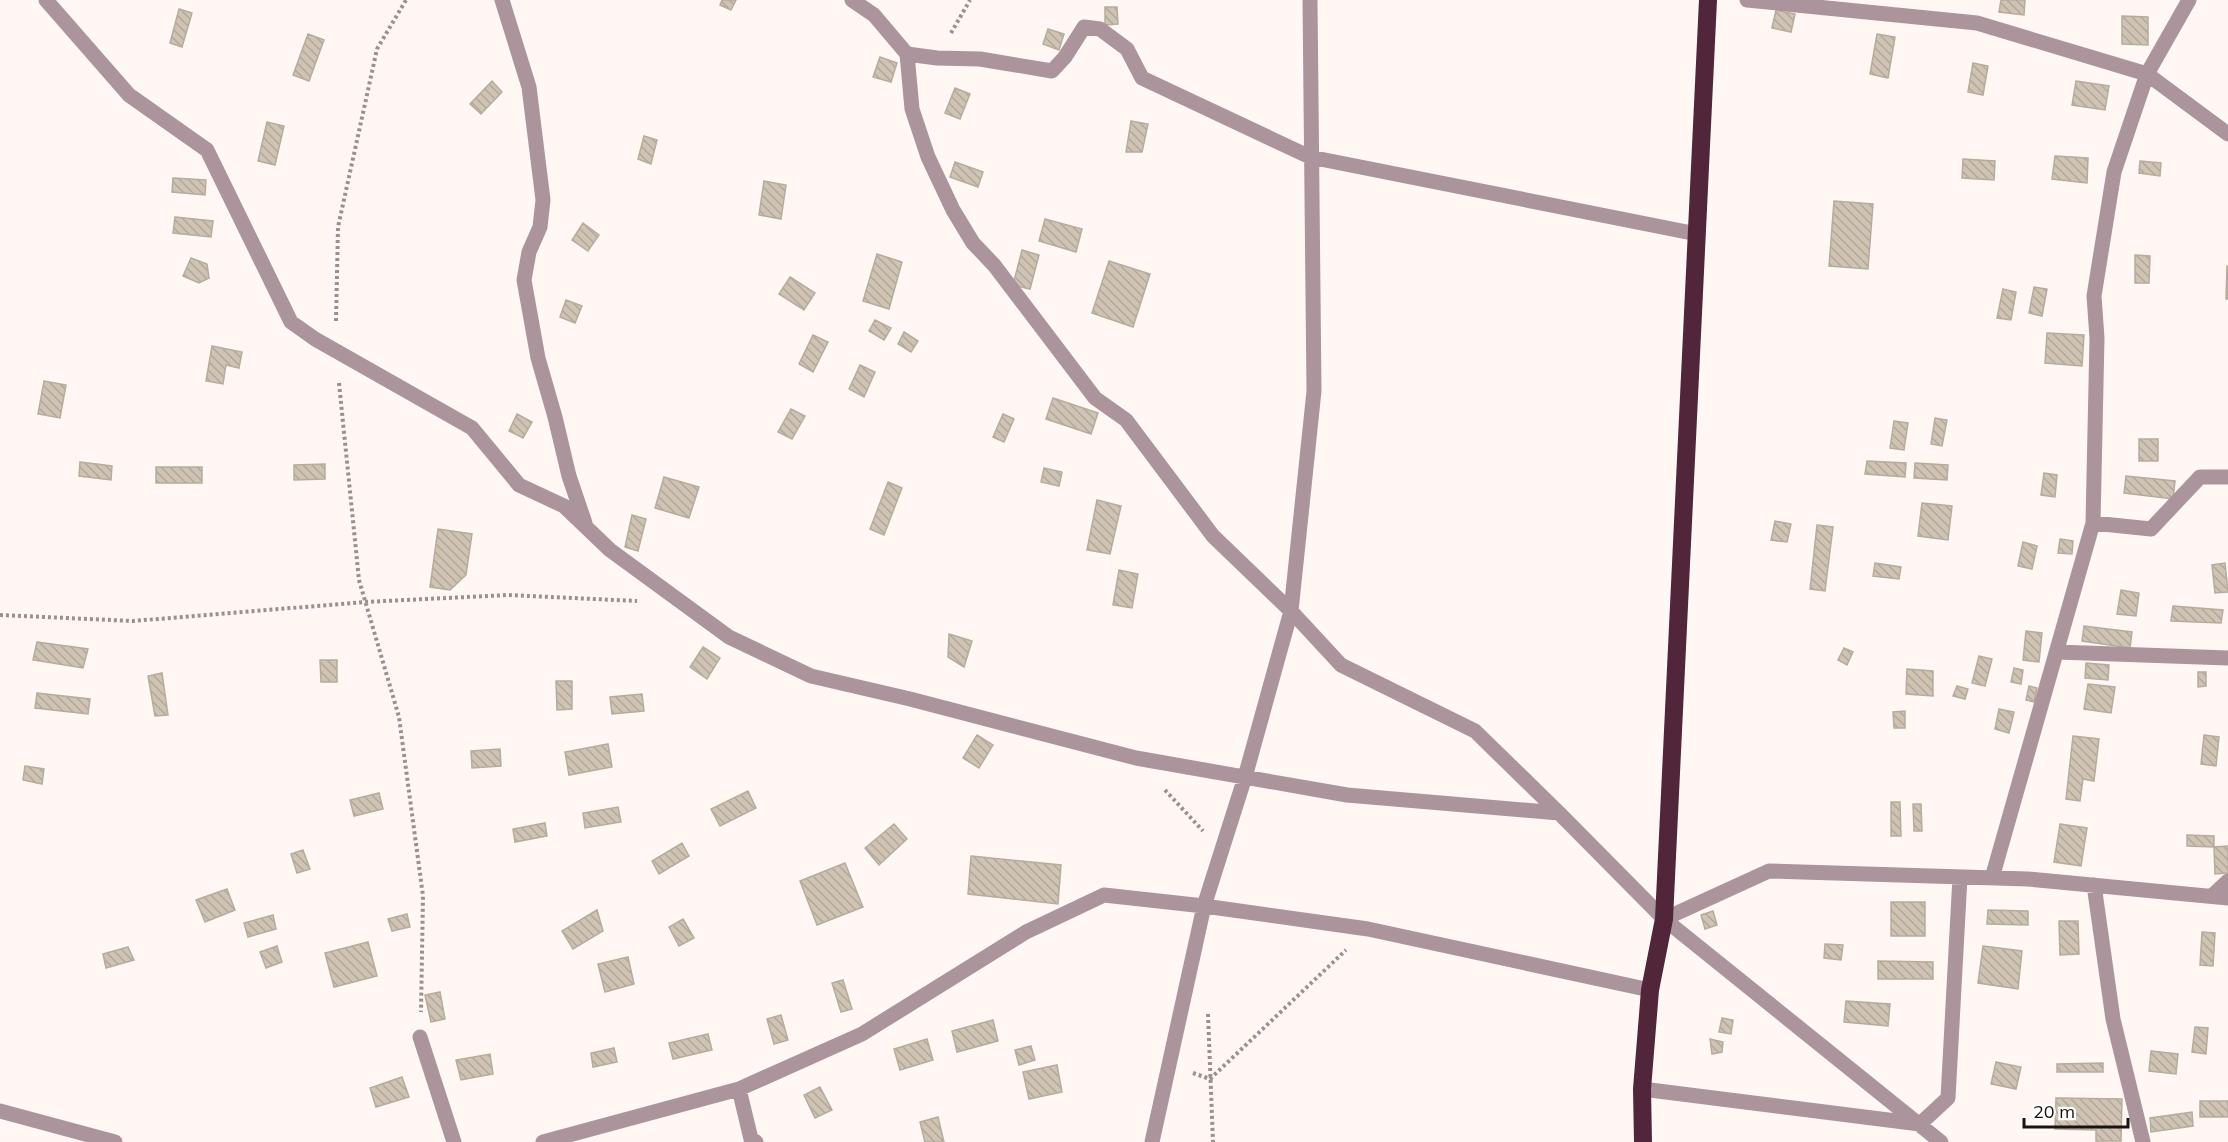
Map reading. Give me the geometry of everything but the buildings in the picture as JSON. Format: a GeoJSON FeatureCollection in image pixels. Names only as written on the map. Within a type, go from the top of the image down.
{"type":"FeatureCollection","features":[{"type":"Feature","properties":{"kind":"highway"},"geometry":{"type":"LineString","coordinates":[[1643,1142],[1641,1089],[1650,990],[1664,920],[1708,0]]}},
{"type":"Feature","properties":{"kind":"street"},"geometry":{"type":"LineString","coordinates":[[46,0],[129,95],[207,150],[291,322],[336,351],[472,428],[519,485],[564,506],[610,550],[729,637],[811,676],[922,702],[1136,758],[1347,795],[1559,813]]}},
{"type":"Feature","properties":{"kind":"street"},"geometry":{"type":"LineString","coordinates":[[502,0],[529,87],[543,200],[540,227],[529,252],[524,280],[538,358],[569,476],[587,529]]}},
{"type":"Feature","properties":{"kind":"street"},"geometry":{"type":"LineString","coordinates":[[852,0],[874,15],[907,54],[912,109],[928,157],[953,210],[973,243],[994,265],[1095,398],[1126,420],[1213,536],[1291,611],[1341,665],[1475,731],[1664,920],[1941,1142]]}},
{"type":"Feature","properties":{"kind":"street"},"geometry":{"type":"LineString","coordinates":[[1152,1142],[1204,906],[1245,777],[1291,611],[1314,391],[1310,0]]}},
{"type":"Feature","properties":{"kind":"street"},"geometry":{"type":"LineString","coordinates":[[1747,0],[1977,23],[2146,74],[2228,134]]}},
{"type":"Feature","properties":{"kind":"street"},"geometry":{"type":"LineString","coordinates":[[1992,878],[2093,523],[2097,338],[2094,296],[2114,172],[2146,74],[2189,0]]}},
{"type":"Feature","properties":{"kind":"street"},"geometry":{"type":"LineString","coordinates":[[907,54],[937,58],[980,59],[1052,71],[1065,57],[1084,27],[1100,29],[1127,49],[1142,78],[1310,157],[1697,234]]}},
{"type":"Feature","properties":{"kind":"street"},"geometry":{"type":"LineString","coordinates":[[2093,523],[2151,529],[2200,477],[2228,477]]}},
{"type":"Feature","properties":{"kind":"street"},"geometry":{"type":"LineString","coordinates":[[2057,652],[2228,658]]}},
{"type":"Feature","properties":{"kind":"street"},"geometry":{"type":"LineString","coordinates":[[1664,920],[1769,871],[1992,878],[2228,898]]}},
{"type":"Feature","properties":{"kind":"street"},"geometry":{"type":"LineString","coordinates":[[1920,1124],[1948,1098],[1960,877]]}},
{"type":"Feature","properties":{"kind":"street"},"geometry":{"type":"LineString","coordinates":[[2212,896],[2228,881]]}},
{"type":"Feature","properties":{"kind":"street"},"geometry":{"type":"LineString","coordinates":[[2094,885],[2113,1018],[2144,1142]]}},
{"type":"Feature","properties":{"kind":"street"},"geometry":{"type":"LineString","coordinates":[[543,1142],[739,1089],[862,1034],[1026,932],[1104,896],[1204,906],[1368,929],[1650,990]]}},
{"type":"Feature","properties":{"kind":"street"},"geometry":{"type":"LineString","coordinates":[[420,1037],[454,1142]]}},
{"type":"Feature","properties":{"kind":"street"},"geometry":{"type":"LineString","coordinates":[[739,1089],[751,1139],[756,1142]]}},
{"type":"Feature","properties":{"kind":"street"},"geometry":{"type":"LineString","coordinates":[[1641,1089],[1920,1124]]}},
{"type":"Feature","properties":{"kind":"street"},"geometry":{"type":"LineString","coordinates":[[0,1111],[115,1142]]}},
{"type":"Feature","properties":{"kind":"path"},"geometry":{"type":"LineString","coordinates":[[406,0],[377,49],[338,227],[336,351],[359,580],[399,717],[423,896],[420,1037]]}},
{"type":"Feature","properties":{"kind":"path"},"geometry":{"type":"LineString","coordinates":[[937,58],[970,0]]}},
{"type":"Feature","properties":{"kind":"path"},"geometry":{"type":"LineString","coordinates":[[0,615],[133,621],[366,602],[508,595],[683,604]]}},
{"type":"Feature","properties":{"kind":"path"},"geometry":{"type":"LineString","coordinates":[[1136,758],[1221,852]]}},
{"type":"Feature","properties":{"kind":"path"},"geometry":{"type":"LineString","coordinates":[[1210,1079],[1368,929]]}},
{"type":"Feature","properties":{"kind":"path"},"geometry":{"type":"LineString","coordinates":[[1208,1010],[1213,1142]]}},
{"type":"Feature","properties":{"kind":"path"},"geometry":{"type":"LineString","coordinates":[[1169,1065],[1210,1079]]}}]}
